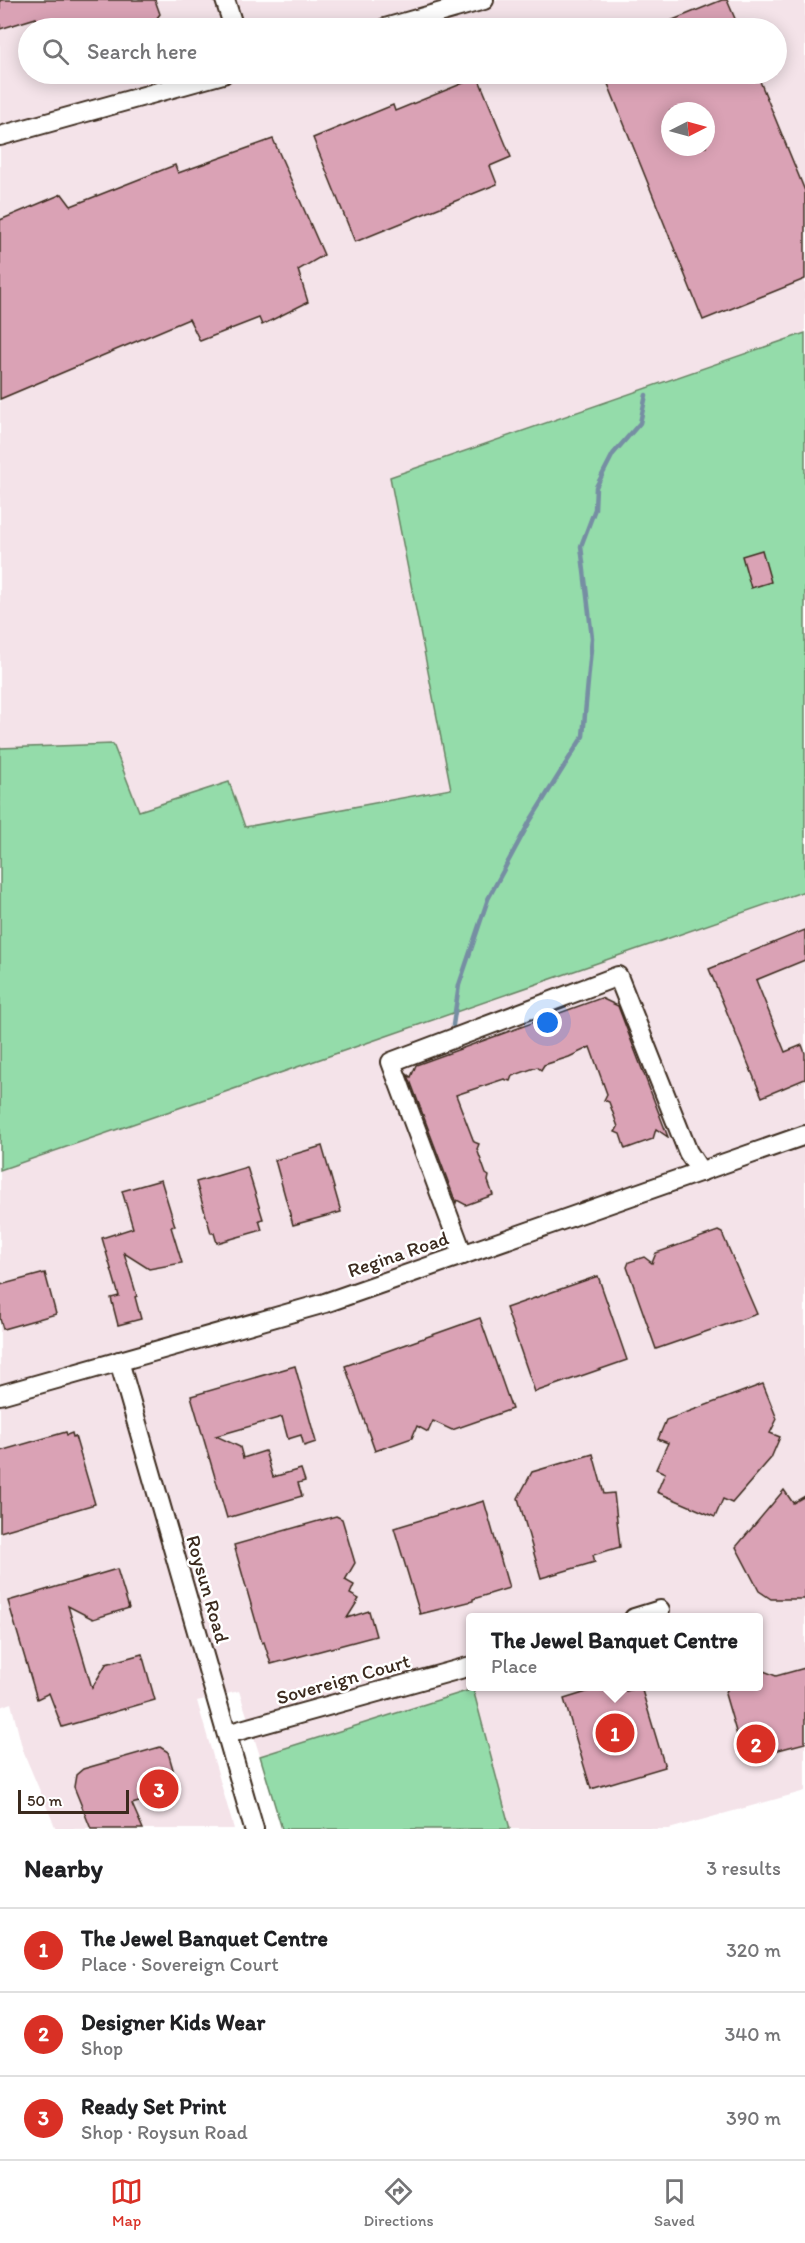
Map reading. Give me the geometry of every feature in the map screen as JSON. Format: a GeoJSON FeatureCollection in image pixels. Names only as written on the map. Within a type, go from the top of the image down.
{"type":"FeatureCollection","features":[{"type":"Feature","properties":{"kind":"street"},"geometry":{"type":"LineString","coordinates":[[225,0],[231,18]]}},
{"type":"Feature","properties":{"kind":"street"},"geometry":{"type":"LineString","coordinates":[[420,18],[484,0]]}},
{"type":"Feature","properties":{"kind":"street"},"geometry":{"type":"LineString","coordinates":[[0,136],[187,84]]}},
{"type":"Feature","properties":{"kind":"street"},"geometry":{"type":"LineString","coordinates":[[463,1255],[391,1062],[618,976],[688,1152],[701,1172]]}},
{"type":"Feature","properties":{"kind":"street","name":"Regina Road"},"geometry":{"type":"LineString","coordinates":[[0,1395],[325,1303],[805,1135]]}},
{"type":"Feature","properties":{"kind":"street","name":"Roysun Road"},"geometry":{"type":"LineString","coordinates":[[119,1361],[254,1829]]}},
{"type":"Feature","properties":{"kind":"street"},"geometry":{"type":"LineString","coordinates":[[649,1613],[660,1610]]}},
{"type":"Feature","properties":{"kind":"street","name":"Sovereign Court"},"geometry":{"type":"LineString","coordinates":[[227,1734],[466,1667]]}},
{"type":"Feature","properties":{"kind":"shaded area"},"geometry":{"type":"Polygon","coordinates":[[[0,0],[805,0],[805,333],[390,477],[452,789],[245,827],[229,782],[139,811],[113,744],[0,748],[0,0]]]}},
{"type":"Feature","properties":{"kind":"shaded area"},"geometry":{"type":"Polygon","coordinates":[[[805,891],[805,1791],[669,1829],[510,1829],[474,1691],[763,1691],[763,1613],[466,1613],[467,1691],[260,1756],[239,1691],[197,1701],[234,1829],[56,1829],[23,1751],[11,1703],[0,1707],[0,1170],[805,891]]]}},
{"type":"Feature","properties":{"kind":"green space"},"geometry":{"type":"Polygon","coordinates":[[[805,333],[805,891],[0,1170],[0,748],[113,744],[139,811],[229,782],[245,827],[451,789],[390,477],[805,333]]]}},
{"type":"Feature","properties":{"kind":"green space"},"geometry":{"type":"Polygon","coordinates":[[[467,1691],[474,1691],[510,1829],[282,1829],[260,1756],[467,1691]]]}},
{"type":"Feature","properties":{"kind":"building"},"geometry":{"type":"Polygon","coordinates":[[[0,0],[155,0],[160,14],[157,18],[18,18],[18,24],[0,29],[0,0]]]}},
{"type":"Feature","properties":{"kind":"building"},"geometry":{"type":"Polygon","coordinates":[[[727,0],[735,18],[678,18],[727,0]]]}},
{"type":"Feature","properties":{"kind":"building"},"geometry":{"type":"Polygon","coordinates":[[[461,84],[481,84],[511,157],[490,166],[497,184],[355,242],[313,138],[393,105],[395,111],[461,84]]]}},
{"type":"Feature","properties":{"kind":"building"},"geometry":{"type":"Polygon","coordinates":[[[608,84],[761,84],[805,191],[805,279],[703,320],[608,84]]]}},
{"type":"Feature","properties":{"kind":"building"},"geometry":{"type":"Polygon","coordinates":[[[273,139],[324,255],[298,270],[308,302],[262,325],[259,318],[200,341],[189,319],[0,399],[0,220],[62,194],[71,206],[175,165],[178,173],[273,139]]]}},
{"type":"Feature","properties":{"kind":"building"},"geometry":{"type":"Polygon","coordinates":[[[762,550],[771,582],[751,588],[742,556],[762,550]]]}},
{"type":"Feature","properties":{"kind":"building"},"geometry":{"type":"Polygon","coordinates":[[[805,930],[805,960],[756,980],[785,1052],[802,1045],[805,1053],[805,1079],[762,1097],[709,969],[805,930]]]}},
{"type":"Feature","properties":{"kind":"building"},"geometry":{"type":"Polygon","coordinates":[[[601,998],[618,1006],[668,1137],[656,1129],[653,1139],[625,1149],[620,1134],[615,1132],[618,1127],[609,1102],[604,1100],[607,1094],[590,1047],[544,1065],[541,1070],[537,1067],[512,1076],[510,1081],[504,1079],[456,1095],[474,1142],[479,1144],[477,1149],[486,1174],[489,1176],[488,1181],[493,1195],[466,1205],[457,1200],[456,1203],[408,1075],[411,1077],[416,1065],[601,998]]]}},
{"type":"Feature","properties":{"kind":"building"},"geometry":{"type":"Polygon","coordinates":[[[322,1146],[341,1212],[293,1225],[275,1160],[322,1146]]]}},
{"type":"Feature","properties":{"kind":"building"},"geometry":{"type":"Polygon","coordinates":[[[247,1167],[263,1219],[259,1220],[262,1230],[217,1243],[214,1233],[211,1233],[196,1182],[247,1167]]]}},
{"type":"Feature","properties":{"kind":"building"},"geometry":{"type":"Polygon","coordinates":[[[161,1180],[175,1226],[171,1227],[182,1263],[149,1269],[124,1253],[137,1296],[135,1297],[141,1319],[118,1325],[111,1298],[119,1296],[102,1238],[133,1228],[122,1191],[161,1180]]]}},
{"type":"Feature","properties":{"kind":"building"},"geometry":{"type":"Polygon","coordinates":[[[718,1231],[722,1233],[757,1314],[656,1349],[627,1267],[629,1262],[644,1257],[652,1263],[656,1253],[718,1231]]]}},
{"type":"Feature","properties":{"kind":"building"},"geometry":{"type":"Polygon","coordinates":[[[45,1273],[56,1314],[3,1329],[0,1319],[0,1285],[45,1273]]]}},
{"type":"Feature","properties":{"kind":"building"},"geometry":{"type":"Polygon","coordinates":[[[598,1276],[627,1360],[535,1392],[506,1308],[598,1276]]]}},
{"type":"Feature","properties":{"kind":"building"},"geometry":{"type":"Polygon","coordinates":[[[480,1318],[512,1409],[452,1430],[433,1421],[428,1432],[417,1426],[412,1438],[375,1451],[345,1366],[480,1318]]]}},
{"type":"Feature","properties":{"kind":"building"},"geometry":{"type":"Polygon","coordinates":[[[295,1366],[316,1442],[304,1446],[301,1435],[288,1439],[282,1417],[216,1436],[240,1447],[243,1458],[265,1451],[273,1477],[301,1469],[305,1481],[298,1483],[302,1496],[227,1518],[191,1396],[295,1366]]]}},
{"type":"Feature","properties":{"kind":"building"},"geometry":{"type":"Polygon","coordinates":[[[763,1384],[777,1419],[770,1433],[780,1437],[771,1458],[732,1503],[723,1499],[715,1517],[657,1492],[665,1473],[656,1469],[668,1443],[658,1439],[666,1420],[763,1384]]]}},
{"type":"Feature","properties":{"kind":"building"},"geometry":{"type":"Polygon","coordinates":[[[66,1432],[67,1435],[72,1433],[73,1437],[75,1436],[95,1504],[0,1532],[0,1451],[66,1432]]]}},
{"type":"Feature","properties":{"kind":"building"},"geometry":{"type":"Polygon","coordinates":[[[593,1454],[604,1494],[614,1493],[620,1547],[593,1555],[595,1562],[541,1578],[518,1498],[532,1472],[593,1454]]]}},
{"type":"Feature","properties":{"kind":"building"},"geometry":{"type":"Polygon","coordinates":[[[784,1490],[793,1503],[805,1496],[805,1599],[771,1599],[759,1591],[736,1547],[784,1490]]]}},
{"type":"Feature","properties":{"kind":"building"},"geometry":{"type":"Polygon","coordinates":[[[484,1501],[509,1588],[473,1599],[473,1601],[420,1614],[394,1528],[484,1501]]]}},
{"type":"Feature","properties":{"kind":"building"},"geometry":{"type":"Polygon","coordinates":[[[336,1516],[342,1519],[355,1563],[345,1580],[354,1585],[350,1594],[359,1599],[347,1618],[369,1611],[376,1636],[271,1664],[264,1642],[262,1643],[234,1545],[336,1516]]]}},
{"type":"Feature","properties":{"kind":"building"},"geometry":{"type":"Polygon","coordinates":[[[117,1569],[129,1608],[93,1619],[68,1606],[92,1688],[106,1664],[142,1654],[155,1700],[62,1727],[49,1693],[37,1699],[8,1601],[117,1569]]]}},
{"type":"Feature","properties":{"kind":"building"},"geometry":{"type":"Polygon","coordinates":[[[805,1668],[805,1743],[744,1759],[725,1694],[726,1691],[763,1691],[763,1671],[776,1676],[805,1668]]]}},
{"type":"Feature","properties":{"kind":"building"},"geometry":{"type":"Polygon","coordinates":[[[590,1691],[642,1691],[665,1767],[591,1789],[564,1699],[590,1691]]]}},
{"type":"Feature","properties":{"kind":"building"},"geometry":{"type":"Polygon","coordinates":[[[160,1747],[168,1752],[179,1790],[132,1804],[143,1829],[91,1829],[74,1787],[76,1775],[83,1769],[160,1747]]]}},
{"type":"Feature","properties":{"kind":"waterway"},"geometry":{"type":"LineString","coordinates":[[453,1025],[459,985],[488,899],[530,821],[583,736],[592,638],[581,546],[595,509],[596,487],[613,454],[640,423],[646,395]]}},
{"type":"Feature","properties":{"kind":"place","name":"The Jewel Banquet Centre"},"geometry":{"type":"Point","coordinates":[615,1733]}},
{"type":"Feature","properties":{"kind":"place","name":"Designer Kids Wear"},"geometry":{"type":"Point","coordinates":[756,1744]}},
{"type":"Feature","properties":{"kind":"place","name":"Ready Set Print"},"geometry":{"type":"Point","coordinates":[159,1789]}}]}
